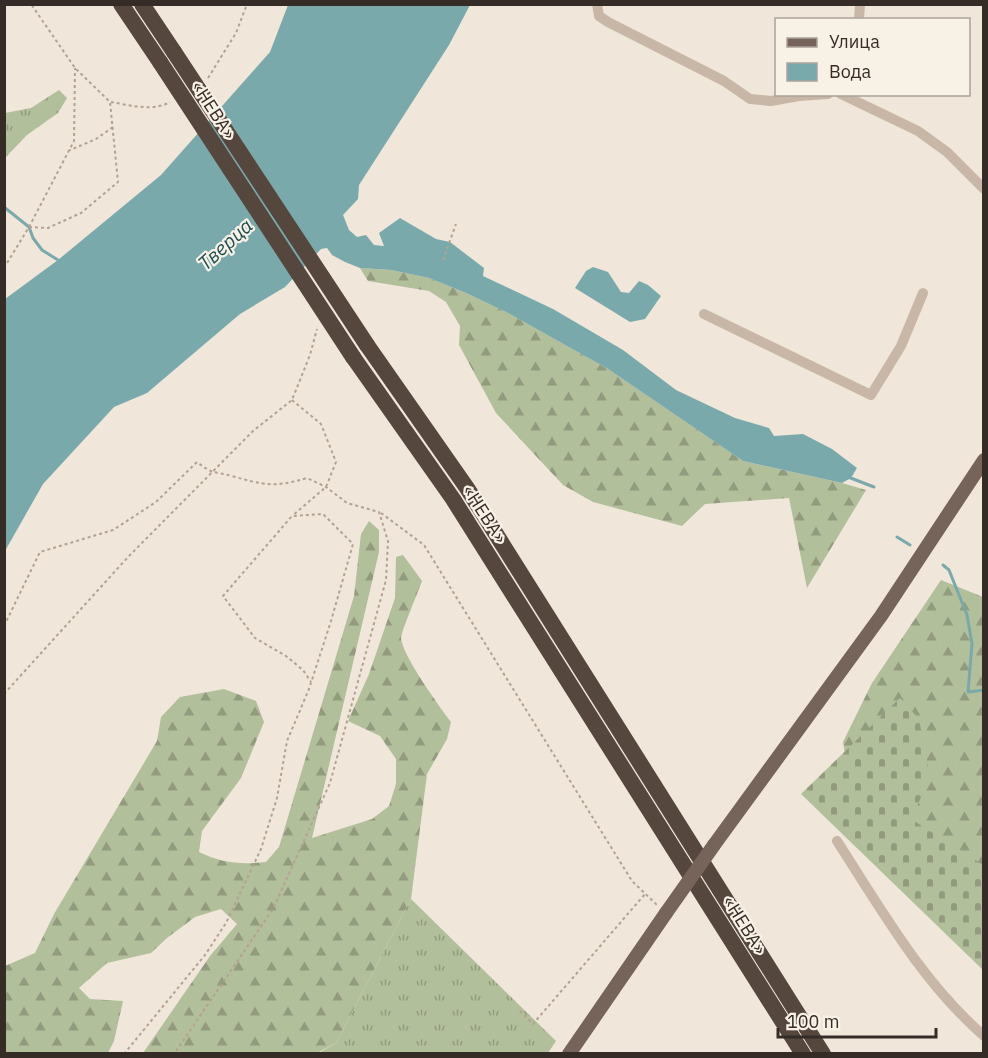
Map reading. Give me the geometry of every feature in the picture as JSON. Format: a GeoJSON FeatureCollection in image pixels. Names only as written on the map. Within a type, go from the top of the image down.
{"type":"FeatureCollection","features":[{"type":"Feature","properties":{"kind":"highway","name":"«НЕВА»"},"geometry":{"type":"LineString","coordinates":[[121,4],[353,357],[453,499],[802,1053]]}},
{"type":"Feature","properties":{"kind":"highway","name":"«НЕВА»"},"geometry":{"type":"LineString","coordinates":[[142,4],[367,345],[467,488],[823,1053]]}},
{"type":"Feature","properties":{"kind":"main road"},"geometry":{"type":"LineString","coordinates":[[568,1053],[714,845],[881,616],[984,460]]}},
{"type":"Feature","properties":{"kind":"street"},"geometry":{"type":"LineString","coordinates":[[597,4],[599,16],[608,22],[724,81],[750,99],[771,101],[799,96]]}},
{"type":"Feature","properties":{"kind":"street"},"geometry":{"type":"LineString","coordinates":[[846,96],[918,131],[946,152],[984,189]]}},
{"type":"Feature","properties":{"kind":"street"},"geometry":{"type":"LineString","coordinates":[[861,96],[866,105]]}},
{"type":"Feature","properties":{"kind":"street"},"geometry":{"type":"LineString","coordinates":[[704,314],[871,395],[901,346],[923,293]]}},
{"type":"Feature","properties":{"kind":"street"},"geometry":{"type":"LineString","coordinates":[[837,841],[903,944],[963,1018],[984,1036]]}},
{"type":"Feature","properties":{"kind":"path"},"geometry":{"type":"LineString","coordinates":[[29,226],[48,228],[81,213],[118,182],[110,102],[75,68],[31,4]]}},
{"type":"Feature","properties":{"kind":"path"},"geometry":{"type":"LineString","coordinates":[[236,33],[247,4]]}},
{"type":"Feature","properties":{"kind":"path"},"geometry":{"type":"LineString","coordinates":[[4,268],[74,141],[75,68]]}},
{"type":"Feature","properties":{"kind":"path"},"geometry":{"type":"LineString","coordinates":[[69,151],[96,139],[113,127]]}},
{"type":"Feature","properties":{"kind":"path"},"geometry":{"type":"LineString","coordinates":[[443,260],[456,224]]}},
{"type":"Feature","properties":{"kind":"path"},"geometry":{"type":"LineString","coordinates":[[4,694],[128,557],[254,431],[292,400],[317,330]]}},
{"type":"Feature","properties":{"kind":"path"},"geometry":{"type":"LineString","coordinates":[[292,400],[321,424],[336,462],[326,487],[292,516],[224,596],[255,638],[286,656],[303,670],[311,682]]}},
{"type":"Feature","properties":{"kind":"path"},"geometry":{"type":"LineString","coordinates":[[4,626],[40,552],[113,530],[156,502],[197,462],[211,473],[228,475],[267,486],[288,484],[307,478],[326,487],[347,503],[379,512],[424,545],[632,881],[666,913]]}},
{"type":"Feature","properties":{"kind":"path"},"geometry":{"type":"LineString","coordinates":[[174,1053],[273,909],[330,783],[386,580],[388,541],[379,512]]}},
{"type":"Feature","properties":{"kind":"path"},"geometry":{"type":"LineString","coordinates":[[124,1053],[205,955],[226,923],[261,849],[278,798],[287,741],[311,682],[353,544],[323,514],[292,516]]}},
{"type":"Feature","properties":{"kind":"path"},"geometry":{"type":"LineString","coordinates":[[520,1011],[533,1024],[645,894]]}},
{"type":"Feature","properties":{"kind":"green space"},"geometry":{"type":"Polygon","coordinates":[[[59,90],[67,98],[58,113],[27,135],[5,158],[5,113],[31,108],[59,90]]]}},
{"type":"Feature","properties":{"kind":"green space"},"geometry":{"type":"Polygon","coordinates":[[[360,268],[391,270],[429,278],[506,312],[608,369],[743,461],[866,490],[807,588],[789,498],[705,504],[682,526],[593,502],[563,485],[496,413],[459,345],[460,326],[446,302],[429,291],[368,281],[360,268]]]}},
{"type":"Feature","properties":{"kind":"green space"},"geometry":{"type":"Polygon","coordinates":[[[369,521],[379,530],[379,552],[312,838],[372,819],[389,806],[396,784],[396,759],[380,736],[348,721],[369,674],[395,598],[396,557],[403,555],[422,581],[402,634],[403,646],[422,680],[451,722],[447,739],[427,774],[411,899],[336,1043],[317,1053],[143,1053],[210,956],[237,924],[221,909],[195,917],[151,953],[107,963],[79,988],[90,999],[123,1001],[114,1041],[108,1053],[5,1053],[5,966],[35,953],[54,914],[157,741],[161,717],[180,697],[224,689],[256,701],[264,722],[241,778],[202,831],[199,852],[223,861],[257,863],[266,862],[279,847],[354,596],[361,534],[369,521]]]}},
{"type":"Feature","properties":{"kind":"green space"},"geometry":{"type":"Polygon","coordinates":[[[941,580],[983,597],[983,939],[850,785],[843,742],[872,683],[941,580]]]}},
{"type":"Feature","properties":{"kind":"green space"},"geometry":{"type":"Polygon","coordinates":[[[900,698],[919,719],[930,778],[911,819],[983,865],[983,970],[801,794],[900,698]]]}},
{"type":"Feature","properties":{"kind":"green space"},"geometry":{"type":"Polygon","coordinates":[[[411,899],[556,1041],[548,1053],[317,1054],[336,1043],[411,899]]]}},
{"type":"Feature","properties":{"kind":"water","name":"Тверца"},"geometry":{"type":"Polygon","coordinates":[[[288,5],[470,5],[449,45],[359,185],[358,199],[343,215],[349,230],[357,237],[366,235],[374,245],[384,246],[379,233],[400,218],[436,239],[450,242],[484,268],[483,276],[553,309],[623,350],[676,390],[735,418],[769,428],[774,436],[803,434],[832,449],[857,468],[851,478],[842,483],[743,461],[608,369],[506,312],[429,278],[391,270],[360,268],[332,255],[327,248],[321,249],[285,287],[240,314],[147,393],[114,407],[43,484],[5,551],[5,299],[58,260],[161,175],[270,52],[288,5]]]}},
{"type":"Feature","properties":{"kind":"water"},"geometry":{"type":"Polygon","coordinates":[[[593,267],[608,272],[621,292],[629,293],[639,281],[661,296],[645,319],[630,322],[575,288],[586,271],[593,267]]]}},
{"type":"Feature","properties":{"kind":"waterway"},"geometry":{"type":"LineString","coordinates":[[4,207],[29,227],[33,238],[42,250],[58,260]]}},
{"type":"Feature","properties":{"kind":"waterway"},"geometry":{"type":"LineString","coordinates":[[848,477],[874,487]]}},
{"type":"Feature","properties":{"kind":"waterway"},"geometry":{"type":"LineString","coordinates":[[897,537],[910,545]]}},
{"type":"Feature","properties":{"kind":"waterway"},"geometry":{"type":"LineString","coordinates":[[943,565],[949,570],[967,615],[972,644],[968,692],[984,690]]}}]}
